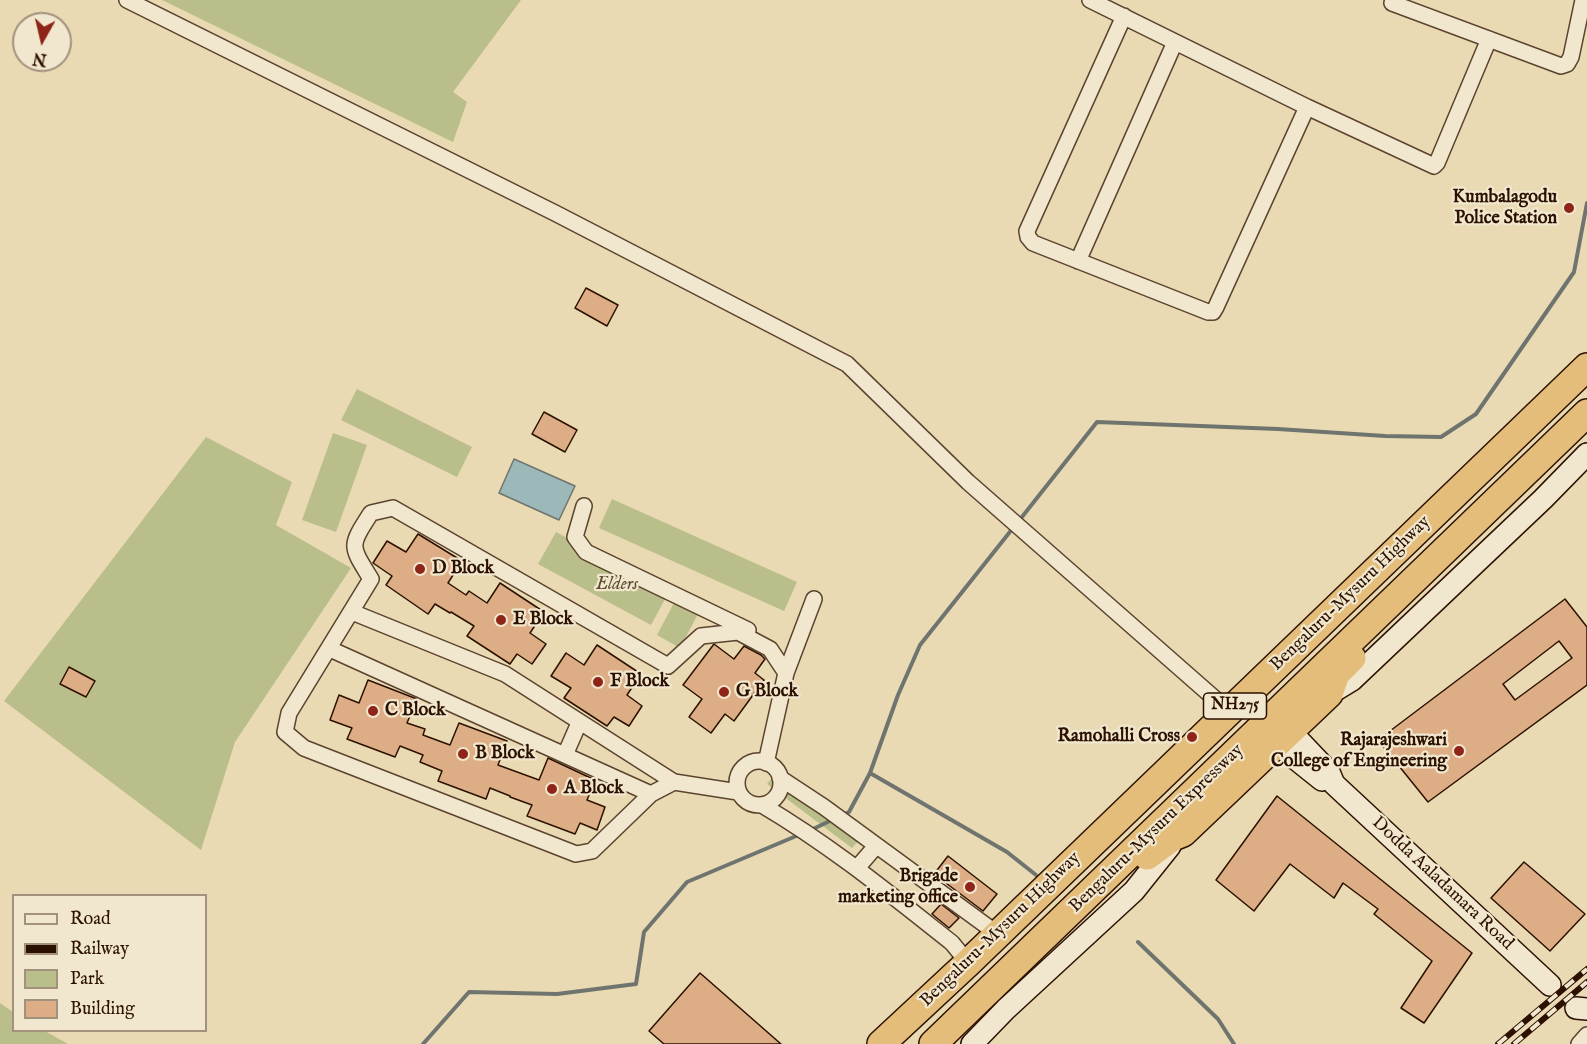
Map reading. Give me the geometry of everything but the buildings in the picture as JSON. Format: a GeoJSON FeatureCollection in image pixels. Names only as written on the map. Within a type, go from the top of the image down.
{"type":"FeatureCollection","features":[{"type":"Feature","properties":{"kind":"highway","name":"Bengaluru-Mysuru Highway"},"geometry":{"type":"LineString","coordinates":[[881,1044],[968,963],[1585,368]]}},
{"type":"Feature","properties":{"kind":"highway","name":"NH275"},"geometry":{"type":"LineString","coordinates":[[897,1044],[1585,368]]}},
{"type":"Feature","properties":{"kind":"highway","name":"Bengaluru-Mysuru Expressway"},"geometry":{"type":"LineString","coordinates":[[933,1044],[1587,413]]}},
{"type":"Feature","properties":{"kind":"highway","name":"Bengaluru-Mysuru Expressway"},"geometry":{"type":"LineString","coordinates":[[953,1044],[1150,854],[1173,837],[1183,833],[1284,738],[1329,694],[1336,674],[1537,494],[1587,433]]}},
{"type":"Feature","properties":{"kind":"street"},"geometry":{"type":"LineString","coordinates":[[127,0],[545,208],[847,364],[978,490],[1221,705]]}},
{"type":"Feature","properties":{"kind":"street"},"geometry":{"type":"LineString","coordinates":[[1090,0],[1306,107],[1434,166],[1489,39]]}},
{"type":"Feature","properties":{"kind":"street"},"geometry":{"type":"LineString","coordinates":[[1392,3],[1561,66],[1567,64],[1572,57],[1584,1]]}},
{"type":"Feature","properties":{"kind":"street"},"geometry":{"type":"LineString","coordinates":[[1124,16],[1027,231],[1033,243],[1213,312],[1306,107]]}},
{"type":"Feature","properties":{"kind":"street"},"geometry":{"type":"LineString","coordinates":[[1078,261],[1175,42]]}},
{"type":"Feature","properties":{"kind":"street","name":"NH275"},"geometry":{"type":"LineString","coordinates":[[865,1044],[1342,588],[1585,368]]}},
{"type":"Feature","properties":{"kind":"street","name":"Bengaluru-Mysuru Expressway"},"geometry":{"type":"LineString","coordinates":[[1537,494],[1587,454]]}},
{"type":"Feature","properties":{"kind":"street"},"geometry":{"type":"LineString","coordinates":[[584,506],[575,537],[586,552],[770,641],[770,649]]}},
{"type":"Feature","properties":{"kind":"street"},"geometry":{"type":"LineString","coordinates":[[674,782],[651,794],[592,851],[576,854],[304,748],[285,732],[290,713],[371,579],[355,553],[356,537],[371,513],[393,508],[668,666],[701,636],[738,632],[770,649],[786,673]]}},
{"type":"Feature","properties":{"kind":"street"},"geometry":{"type":"LineString","coordinates":[[766,763],[786,673],[814,599]]}},
{"type":"Feature","properties":{"kind":"street"},"geometry":{"type":"LineString","coordinates":[[352,612],[505,674],[674,782],[738,792],[748,802],[762,805],[843,857],[952,943],[961,954]]}},
{"type":"Feature","properties":{"kind":"street"},"geometry":{"type":"LineString","coordinates":[[330,648],[651,794]]}},
{"type":"Feature","properties":{"kind":"street"},"geometry":{"type":"LineString","coordinates":[[566,755],[579,723]]}},
{"type":"Feature","properties":{"kind":"street","name":"Dodda Aaladamara Road"},"geometry":{"type":"LineString","coordinates":[[1284,738],[1329,772],[1334,784],[1550,985]]}},
{"type":"Feature","properties":{"kind":"street"},"geometry":{"type":"LineString","coordinates":[[738,792],[737,777],[752,762],[772,766],[780,778],[824,807],[988,927]]}},
{"type":"Feature","properties":{"kind":"street"},"geometry":{"type":"LineString","coordinates":[[762,805],[769,802],[779,792],[780,778]]}},
{"type":"Feature","properties":{"kind":"street","name":"Bengaluru-Mysuru Expressway"},"geometry":{"type":"LineString","coordinates":[[972,1044],[1006,1009],[1134,891],[1170,847],[1173,837]]}},
{"type":"Feature","properties":{"kind":"street"},"geometry":{"type":"LineString","coordinates":[[857,868],[876,846]]}},
{"type":"Feature","properties":{"kind":"street"},"geometry":{"type":"LineString","coordinates":[[1579,1044],[1587,1035]]}},
{"type":"Feature","properties":{"kind":"green space"},"geometry":{"type":"Polygon","coordinates":[[[162,0],[521,0],[453,92],[467,102],[453,142],[162,0]]]}},
{"type":"Feature","properties":{"kind":"green space"},"geometry":{"type":"Polygon","coordinates":[[[357,389],[472,447],[457,477],[341,420],[357,389]]]}},
{"type":"Feature","properties":{"kind":"green space"},"geometry":{"type":"Polygon","coordinates":[[[333,433],[367,445],[336,532],[302,520],[333,433]]]}},
{"type":"Feature","properties":{"kind":"green space"},"geometry":{"type":"Polygon","coordinates":[[[206,437],[292,482],[276,525],[351,568],[235,742],[201,850],[4,701],[206,437]]]}},
{"type":"Feature","properties":{"kind":"green space"},"geometry":{"type":"Polygon","coordinates":[[[612,499],[797,582],[784,611],[599,528],[612,499]]]}},
{"type":"Feature","properties":{"kind":"green space","name":"Elders"},"geometry":{"type":"Polygon","coordinates":[[[556,532],[669,592],[651,625],[538,564],[556,532]]]}},
{"type":"Feature","properties":{"kind":"green space"},"geometry":{"type":"Polygon","coordinates":[[[675,601],[698,614],[680,648],[657,635],[675,601]]]}},
{"type":"Feature","properties":{"kind":"green space"},"geometry":{"type":"Polygon","coordinates":[[[773,777],[858,841],[852,848],[767,784],[773,777]]]}},
{"type":"Feature","properties":{"kind":"green space"},"geometry":{"type":"Polygon","coordinates":[[[0,1003],[12,1011],[12,1032],[47,1032],[68,1044],[0,1044],[0,1003]]]}},
{"type":"Feature","properties":{"kind":"water"},"geometry":{"type":"Polygon","coordinates":[[[514,459],[575,486],[559,520],[499,493],[514,459]]]}},
{"type":"Feature","properties":{"kind":"waterway"},"geometry":{"type":"LineString","coordinates":[[1018,522],[1097,422],[1441,437],[1476,414],[1574,272],[1587,203]]}},
{"type":"Feature","properties":{"kind":"waterway"},"geometry":{"type":"LineString","coordinates":[[843,815],[849,812],[870,773],[898,695],[920,645],[1013,528]]}},
{"type":"Feature","properties":{"kind":"waterway"},"geometry":{"type":"LineString","coordinates":[[870,773],[1007,852],[1036,875]]}},
{"type":"Feature","properties":{"kind":"waterway"},"geometry":{"type":"LineString","coordinates":[[811,830],[834,819]]}},
{"type":"Feature","properties":{"kind":"waterway"},"geometry":{"type":"LineString","coordinates":[[423,1044],[469,992],[557,994],[636,984],[644,932],[687,882],[801,834]]}},
{"type":"Feature","properties":{"kind":"waterway"},"geometry":{"type":"LineString","coordinates":[[1138,942],[1218,1019],[1234,1044]]}},
{"type":"Feature","properties":{"kind":"railway"},"geometry":{"type":"LineString","coordinates":[[1498,1044],[1587,969]]}},
{"type":"Feature","properties":{"kind":"railway"},"geometry":{"type":"LineString","coordinates":[[1514,1044],[1587,982]]}},
{"type":"Feature","properties":{"kind":"place","name":"Kumbalagodu Police Station"},"geometry":{"type":"Point","coordinates":[1569,208]}},
{"type":"Feature","properties":{"kind":"place","name":"D Block"},"geometry":{"type":"Point","coordinates":[420,569]}},
{"type":"Feature","properties":{"kind":"place","name":"E Block"},"geometry":{"type":"Point","coordinates":[501,620]}},
{"type":"Feature","properties":{"kind":"place","name":"F Block"},"geometry":{"type":"Point","coordinates":[598,682]}},
{"type":"Feature","properties":{"kind":"place","name":"G Block"},"geometry":{"type":"Point","coordinates":[724,692]}},
{"type":"Feature","properties":{"kind":"place","name":"C Block"},"geometry":{"type":"Point","coordinates":[373,711]}},
{"type":"Feature","properties":{"kind":"place","name":"Ramohalli Cross"},"geometry":{"type":"Point","coordinates":[1192,737]}},
{"type":"Feature","properties":{"kind":"place","name":"Rajarajeshwari College of Engineering"},"geometry":{"type":"Point","coordinates":[1459,751]}},
{"type":"Feature","properties":{"kind":"place","name":"B Block"},"geometry":{"type":"Point","coordinates":[463,754]}},
{"type":"Feature","properties":{"kind":"place","name":"A Block"},"geometry":{"type":"Point","coordinates":[552,789]}},
{"type":"Feature","properties":{"kind":"place","name":"Brigade marketing office"},"geometry":{"type":"Point","coordinates":[970,887]}}]}
